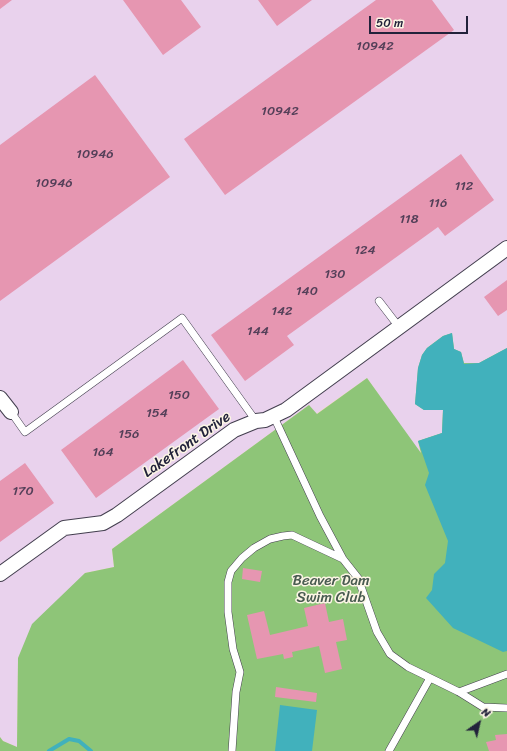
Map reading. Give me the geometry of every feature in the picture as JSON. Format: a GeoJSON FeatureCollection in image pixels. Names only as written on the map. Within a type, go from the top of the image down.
{"type":"FeatureCollection","features":[{"type":"Feature","properties":{"kind":"street","name":"Lakefront Drive"},"geometry":{"type":"LineString","coordinates":[[0,574],[64,528],[103,523],[118,515],[234,430],[256,421],[274,417],[286,410],[507,248]]}},
{"type":"Feature","properties":{"kind":"street"},"geometry":{"type":"LineString","coordinates":[[0,398],[11,412]]}},
{"type":"Feature","properties":{"kind":"lane"},"geometry":{"type":"LineString","coordinates":[[379,301],[399,327]]}},
{"type":"Feature","properties":{"kind":"lane"},"geometry":{"type":"LineString","coordinates":[[11,412],[25,432],[182,318],[256,421]]}},
{"type":"Feature","properties":{"kind":"lane"},"geometry":{"type":"LineString","coordinates":[[274,417],[320,516],[343,559],[358,578],[377,632],[390,654],[408,667],[459,692],[483,707],[507,708]]}},
{"type":"Feature","properties":{"kind":"lane"},"geometry":{"type":"LineString","coordinates":[[232,751],[236,692],[240,672],[233,649],[228,612],[228,582],[231,571],[242,558],[254,548],[270,540],[292,535],[343,559]]}},
{"type":"Feature","properties":{"kind":"lane"},"geometry":{"type":"LineString","coordinates":[[459,692],[507,674]]}},
{"type":"Feature","properties":{"kind":"lane"},"geometry":{"type":"LineString","coordinates":[[388,751],[430,678]]}},
{"type":"Feature","properties":{"kind":"shaded area"},"geometry":{"type":"Polygon","coordinates":[[[0,0],[507,0],[507,348],[479,363],[464,364],[454,350],[452,334],[443,336],[427,348],[424,410],[443,410],[442,433],[418,441],[421,455],[367,378],[316,414],[309,405],[112,549],[114,567],[85,573],[18,658],[17,747],[3,741],[0,737],[0,0]]]}},
{"type":"Feature","properties":{"kind":"green space","name":"Beaver Dam Swim Club"},"geometry":{"type":"Polygon","coordinates":[[[452,333],[454,349],[461,352],[464,363],[479,363],[507,348],[507,751],[0,751],[0,737],[3,741],[17,747],[18,658],[32,624],[85,573],[114,567],[112,549],[309,405],[317,414],[367,378],[421,453],[418,441],[442,433],[443,410],[424,410],[415,404],[418,368],[422,355],[427,348],[443,336],[452,333]]]}},
{"type":"Feature","properties":{"kind":"water"},"geometry":{"type":"Polygon","coordinates":[[[452,333],[454,349],[461,352],[464,364],[479,363],[507,348],[507,651],[503,652],[453,628],[426,598],[432,590],[434,574],[445,563],[448,541],[425,485],[429,473],[418,441],[442,433],[443,410],[424,410],[415,404],[418,368],[422,355],[427,348],[443,336],[452,333]]]}},
{"type":"Feature","properties":{"kind":"water"},"geometry":{"type":"Polygon","coordinates":[[[280,705],[317,710],[312,751],[275,751],[280,705]]]}},
{"type":"Feature","properties":{"kind":"building"},"geometry":{"type":"Polygon","coordinates":[[[0,0],[12,0],[0,9],[0,0]]]}},
{"type":"Feature","properties":{"kind":"building"},"geometry":{"type":"Polygon","coordinates":[[[123,0],[181,0],[201,27],[163,55],[123,0]]]}},
{"type":"Feature","properties":{"kind":"building"},"geometry":{"type":"Polygon","coordinates":[[[258,0],[312,0],[277,26],[258,0]]]}},
{"type":"Feature","properties":{"kind":"building"},"geometry":{"type":"Polygon","coordinates":[[[376,0],[432,0],[454,30],[225,195],[184,139],[376,0]]]}},
{"type":"Feature","properties":{"kind":"building"},"geometry":{"type":"Polygon","coordinates":[[[95,75],[170,177],[0,301],[0,145],[95,75]]]}},
{"type":"Feature","properties":{"kind":"building"},"geometry":{"type":"Polygon","coordinates":[[[461,154],[494,200],[445,236],[438,227],[287,336],[294,345],[245,381],[211,335],[461,154]]]}},
{"type":"Feature","properties":{"kind":"building"},"geometry":{"type":"Polygon","coordinates":[[[507,280],[507,310],[498,316],[484,297],[507,280]]]}},
{"type":"Feature","properties":{"kind":"building"},"geometry":{"type":"Polygon","coordinates":[[[183,360],[219,409],[96,498],[61,450],[183,360]]]}},
{"type":"Feature","properties":{"kind":"building"},"geometry":{"type":"Polygon","coordinates":[[[25,463],[54,503],[0,542],[0,481],[25,463]]]}},
{"type":"Feature","properties":{"kind":"building"},"geometry":{"type":"Polygon","coordinates":[[[243,568],[262,571],[260,582],[242,579],[243,568]]]}},
{"type":"Feature","properties":{"kind":"building"},"geometry":{"type":"Polygon","coordinates":[[[325,603],[329,622],[343,619],[347,640],[336,642],[342,669],[325,673],[319,646],[292,652],[293,657],[284,659],[283,654],[257,659],[247,615],[264,611],[270,635],[308,626],[304,608],[325,603]]]}},
{"type":"Feature","properties":{"kind":"building"},"geometry":{"type":"Polygon","coordinates":[[[276,687],[317,693],[316,702],[275,697],[276,687]]]}},
{"type":"Feature","properties":{"kind":"building"},"geometry":{"type":"Polygon","coordinates":[[[507,734],[507,751],[489,751],[486,742],[496,740],[495,735],[507,734]]]}},
{"type":"Feature","properties":{"kind":"waterway"},"geometry":{"type":"LineString","coordinates":[[49,751],[69,739],[79,741],[91,751]]}}]}
